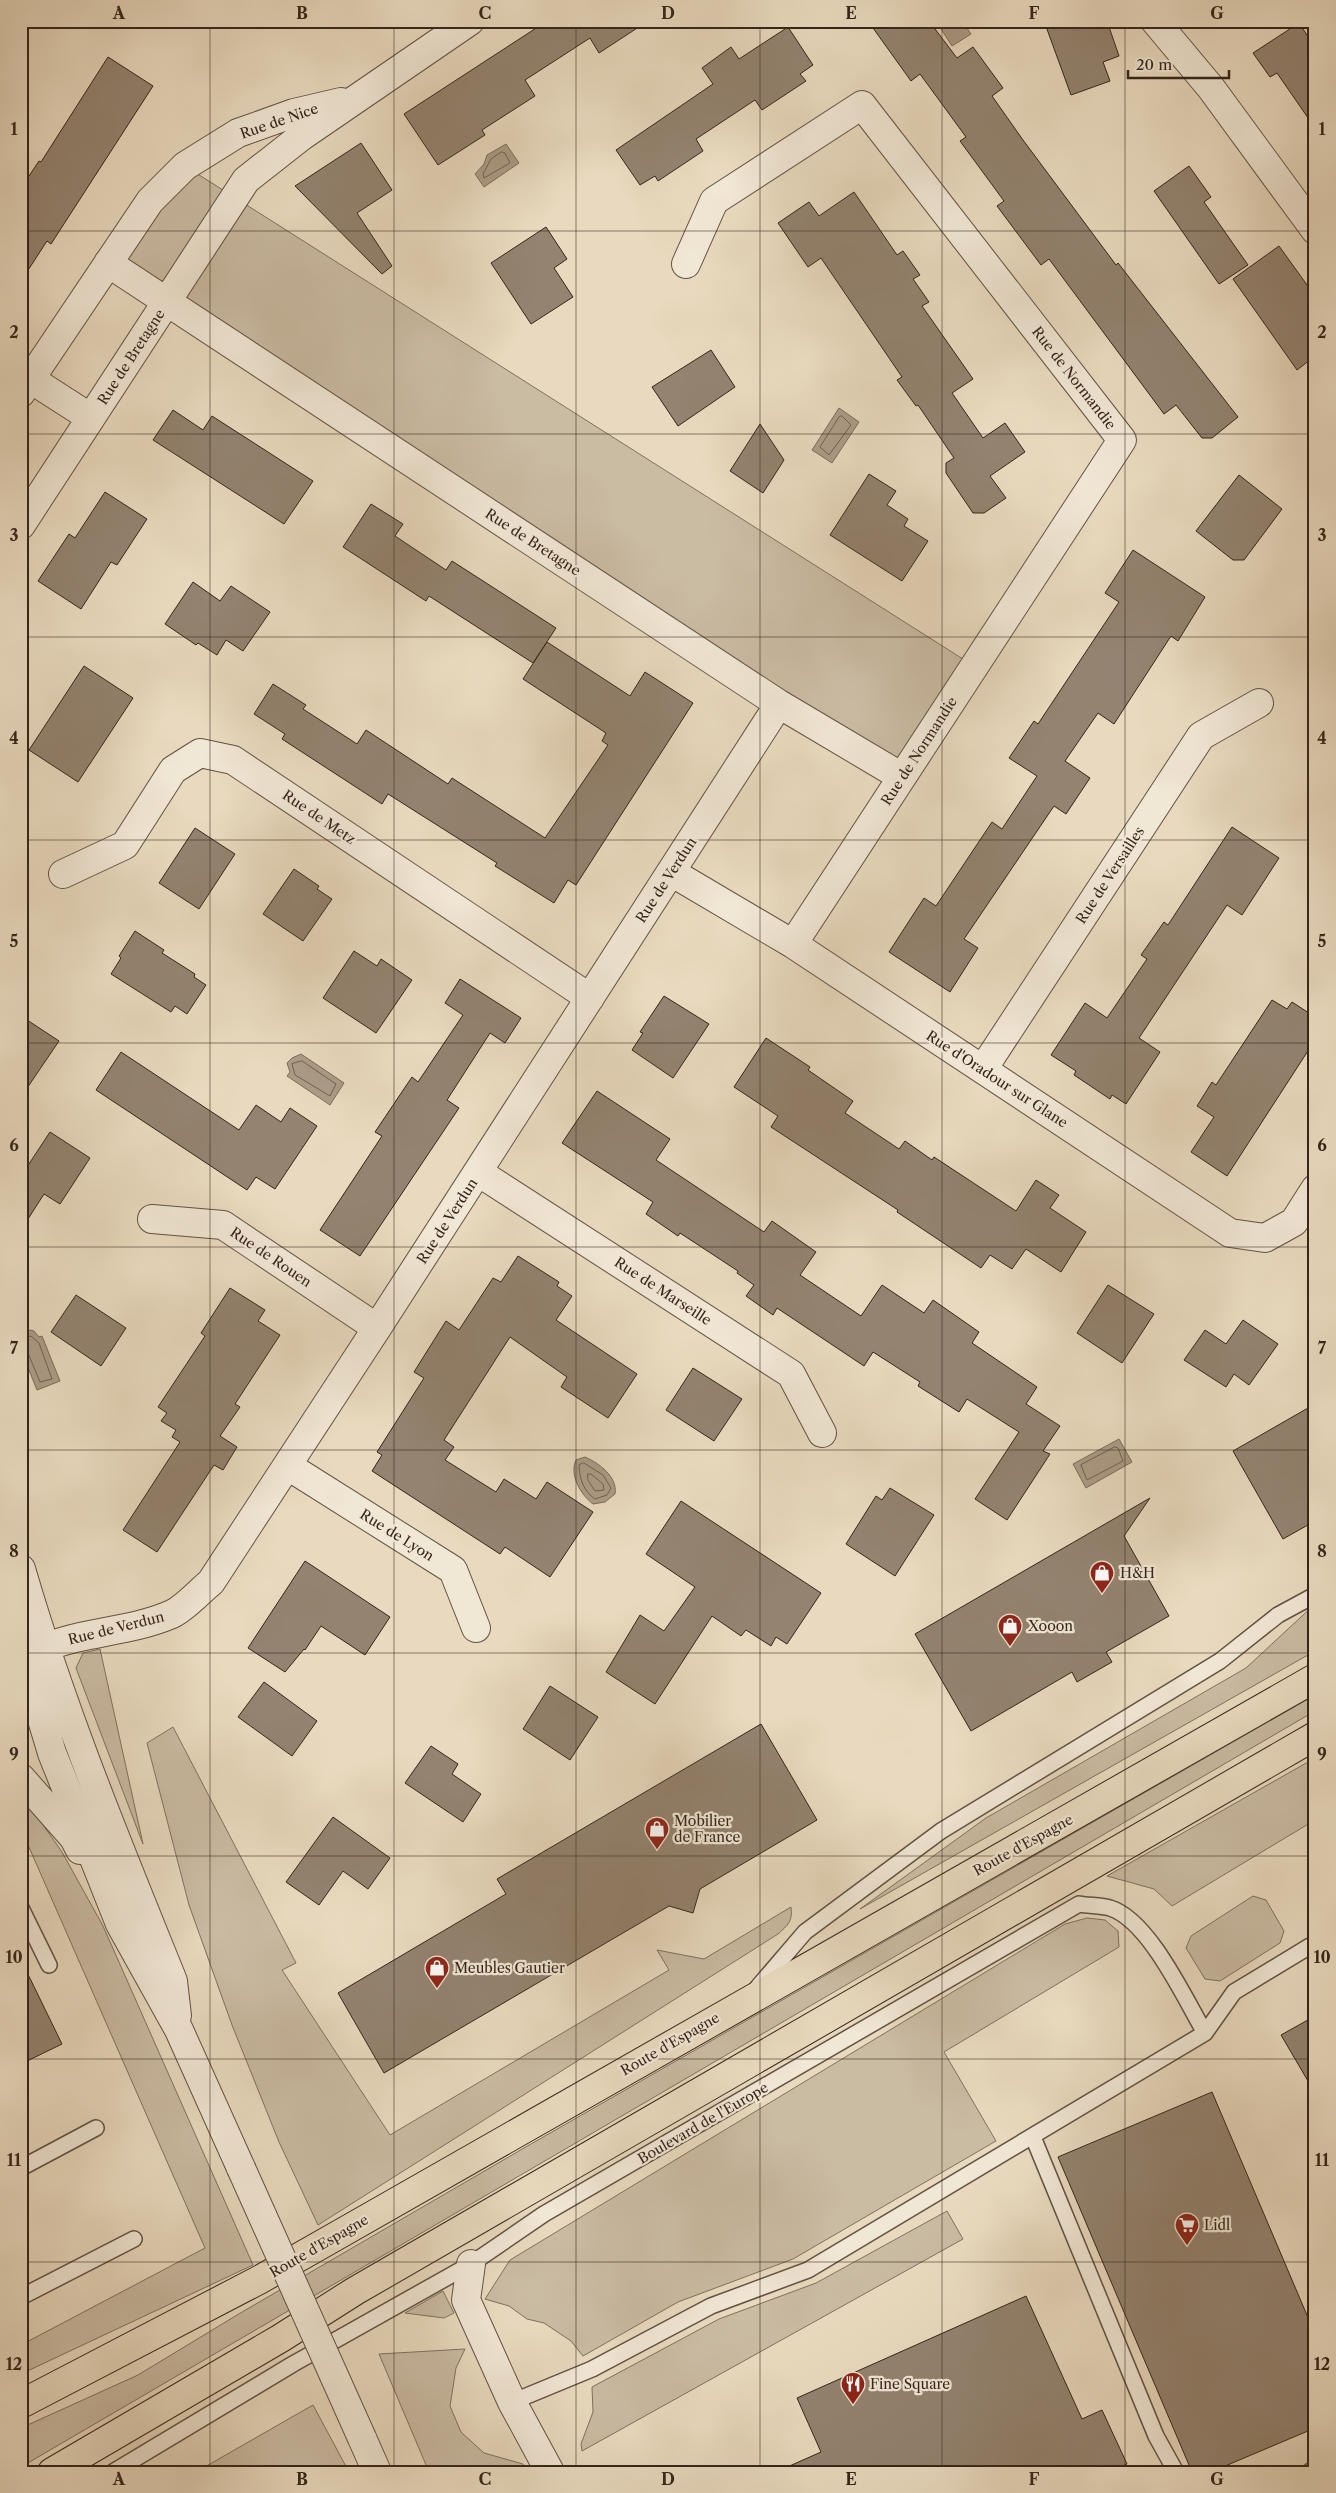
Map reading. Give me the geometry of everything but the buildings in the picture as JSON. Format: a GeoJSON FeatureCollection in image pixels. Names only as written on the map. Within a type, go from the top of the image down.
{"type":"FeatureCollection","features":[{"type":"Feature","properties":{"kind":"main road","name":"Route d'Espagne"},"geometry":{"type":"LineString","coordinates":[[21,2404],[258,2280],[1315,1678]]}},
{"type":"Feature","properties":{"kind":"main road"},"geometry":{"type":"LineString","coordinates":[[52,2472],[281,2338],[397,2266],[1315,1736]]}},
{"type":"Feature","properties":{"kind":"street"},"geometry":{"type":"LineString","coordinates":[[359,97],[470,21]]}},
{"type":"Feature","properties":{"kind":"street"},"geometry":{"type":"LineString","coordinates":[[1155,21],[1211,88],[1315,230]]}},
{"type":"Feature","properties":{"kind":"street","name":"Rue de Nice"},"geometry":{"type":"LineString","coordinates":[[24,382],[108,264],[150,201],[185,166],[238,134],[294,113],[359,97]]}},
{"type":"Feature","properties":{"kind":"street","name":"Rue de Nice"},"geometry":{"type":"LineString","coordinates":[[167,302],[246,180],[302,136],[359,97]]}},
{"type":"Feature","properties":{"kind":"street","name":"Rue de Normandie"},"geometry":{"type":"LineString","coordinates":[[686,264],[714,201],[862,105],[1122,440],[792,944]]}},
{"type":"Feature","properties":{"kind":"street","name":"Rue de Bretagne"},"geometry":{"type":"LineString","coordinates":[[108,264],[779,704],[902,776]]}},
{"type":"Feature","properties":{"kind":"street","name":"Rue de Bretagne"},"geometry":{"type":"LineString","coordinates":[[24,382],[91,418],[167,302]]}},
{"type":"Feature","properties":{"kind":"street"},"geometry":{"type":"LineString","coordinates":[[21,525],[91,418]]}},
{"type":"Feature","properties":{"kind":"street","name":"Rue de Versailles"},"geometry":{"type":"LineString","coordinates":[[983,1070],[1201,736],[1259,703]]}},
{"type":"Feature","properties":{"kind":"street","name":"Rue de Verdun"},"geometry":{"type":"LineString","coordinates":[[28,1648],[71,1638],[105,1633],[173,1614],[211,1582],[288,1466],[779,704]]}},
{"type":"Feature","properties":{"kind":"street","name":"Rue de Metz"},"geometry":{"type":"LineString","coordinates":[[64,874],[124,844],[173,770],[200,753],[233,760],[590,998]]}},
{"type":"Feature","properties":{"kind":"street","name":"Rue d'Oradour sur Glane"},"geometry":{"type":"LineString","coordinates":[[671,872],[792,944],[1230,1233],[1265,1238],[1294,1222],[1315,1190]]}},
{"type":"Feature","properties":{"kind":"street","name":"Rue de Marseille"},"geometry":{"type":"LineString","coordinates":[[478,1172],[791,1374],[822,1433]]}},
{"type":"Feature","properties":{"kind":"street","name":"Rue de Rouen"},"geometry":{"type":"LineString","coordinates":[[152,1219],[223,1225],[377,1328]]}},
{"type":"Feature","properties":{"kind":"street","name":"Rue de Lyon"},"geometry":{"type":"LineString","coordinates":[[288,1466],[453,1570],[476,1628]]}},
{"type":"Feature","properties":{"kind":"street"},"geometry":{"type":"LineString","coordinates":[[21,1569],[28,1648],[36,1703],[52,1753],[120,1924]]}},
{"type":"Feature","properties":{"kind":"street"},"geometry":{"type":"LineString","coordinates":[[28,1648],[90,1777],[173,1981],[179,2030]]}},
{"type":"Feature","properties":{"kind":"street"},"geometry":{"type":"LineString","coordinates":[[21,1778],[74,1838],[179,2030],[377,2472]]}},
{"type":"Feature","properties":{"kind":"street"},"geometry":{"type":"LineString","coordinates":[[471,2264],[466,2300],[512,2402],[550,2472]]}},
{"type":"Feature","properties":{"kind":"lane"},"geometry":{"type":"LineString","coordinates":[[745,2001],[805,1932],[941,1831],[1220,1661],[1278,1615],[1315,1595]]}},
{"type":"Feature","properties":{"kind":"lane","name":"Boulevard de l'Europe"},"geometry":{"type":"LineString","coordinates":[[113,2472],[293,2364],[471,2264],[544,2214],[1079,1904],[1111,1908],[1139,1926],[1150,1940],[1205,2033]]}},
{"type":"Feature","properties":{"kind":"lane"},"geometry":{"type":"LineString","coordinates":[[21,1908],[49,1965]]}},
{"type":"Feature","properties":{"kind":"lane"},"geometry":{"type":"LineString","coordinates":[[512,2402],[592,2369],[711,2306],[808,2270],[1205,2033],[1234,1992],[1310,1946]]}},
{"type":"Feature","properties":{"kind":"lane"},"geometry":{"type":"LineString","coordinates":[[21,2168],[96,2128]]}},
{"type":"Feature","properties":{"kind":"lane"},"geometry":{"type":"LineString","coordinates":[[1033,2137],[1156,2436],[1176,2472]]}},
{"type":"Feature","properties":{"kind":"lane"},"geometry":{"type":"LineString","coordinates":[[21,2297],[134,2239]]}},
{"type":"Feature","properties":{"kind":"lane"},"geometry":{"type":"LineString","coordinates":[[1309,2472],[1315,2468]]}},
{"type":"Feature","properties":{"kind":"shaded area"},"geometry":{"type":"Polygon","coordinates":[[[185,166],[974,666],[902,777],[108,263],[185,166]]]}},
{"type":"Feature","properties":{"kind":"shaded area"},"geometry":{"type":"Polygon","coordinates":[[[1315,1604],[1315,1651],[860,1909],[986,1818],[1246,1668],[1315,1604]]]}},
{"type":"Feature","properties":{"kind":"shaded area"},"geometry":{"type":"Polygon","coordinates":[[[100,1649],[143,1844],[76,1668],[83,1653],[100,1649]]]}},
{"type":"Feature","properties":{"kind":"shaded area"},"geometry":{"type":"Polygon","coordinates":[[[1315,1695],[1315,1711],[21,2467],[21,2428],[138,2375],[237,2315],[524,2148],[1315,1695]]]}},
{"type":"Feature","properties":{"kind":"shaded area"},"geometry":{"type":"Polygon","coordinates":[[[173,1727],[296,1963],[282,1970],[390,2135],[669,1970],[657,1950],[704,1959],[791,1907],[790,1919],[778,1934],[318,2225],[279,2142],[232,2025],[189,1905],[147,1743],[173,1727]]]}},
{"type":"Feature","properties":{"kind":"shaded area"},"geometry":{"type":"Polygon","coordinates":[[[1315,1758],[1315,1820],[1172,1906],[1154,1889],[1107,1876],[1315,1758]]]}},
{"type":"Feature","properties":{"kind":"shaded area"},"geometry":{"type":"Polygon","coordinates":[[[21,1797],[29,1805],[62,1852],[103,1926],[253,2265],[21,2374],[21,2345],[205,2248],[21,1829],[21,1797]]]}},
{"type":"Feature","properties":{"kind":"shaded area"},"geometry":{"type":"Polygon","coordinates":[[[1253,1896],[1266,1900],[1284,1931],[1280,1943],[1220,1981],[1205,1979],[1186,1948],[1191,1936],[1253,1896]]]}},
{"type":"Feature","properties":{"kind":"shaded area"},"geometry":{"type":"Polygon","coordinates":[[[1087,1918],[1105,1920],[1118,1931],[1119,1947],[944,2052],[996,2141],[793,2259],[678,2302],[583,2356],[571,2341],[544,2323],[527,2319],[509,2306],[485,2299],[510,2260],[1065,1924],[1087,1918]]]}},
{"type":"Feature","properties":{"kind":"shaded area"},"geometry":{"type":"Polygon","coordinates":[[[947,2211],[963,2239],[582,2451],[581,2444],[593,2412],[592,2387],[719,2319],[816,2283],[947,2211]]]}},
{"type":"Feature","properties":{"kind":"shaded area"},"geometry":{"type":"Polygon","coordinates":[[[443,2291],[454,2313],[444,2318],[405,2313],[443,2291]]]}},
{"type":"Feature","properties":{"kind":"shaded area"},"geometry":{"type":"Polygon","coordinates":[[[465,2349],[456,2368],[450,2406],[461,2432],[484,2453],[523,2464],[527,2472],[429,2472],[379,2354],[465,2349]]]}},
{"type":"Feature","properties":{"kind":"shaded area"},"geometry":{"type":"Polygon","coordinates":[[[313,2405],[349,2472],[196,2472],[313,2405]]]}},
{"type":"Feature","properties":{"kind":"water"},"geometry":{"type":"Polygon","coordinates":[[[936,21],[962,21],[971,34],[952,46],[936,21]]]}},
{"type":"Feature","properties":{"kind":"water"},"geometry":{"type":"Polygon","coordinates":[[[506,144],[519,163],[484,187],[475,174],[484,164],[487,155],[506,144]]]}},
{"type":"Feature","properties":{"kind":"water"},"geometry":{"type":"Polygon","coordinates":[[[839,408],[859,422],[832,463],[812,450],[839,408]]]}},
{"type":"Feature","properties":{"kind":"water"},"geometry":{"type":"Polygon","coordinates":[[[301,1054],[344,1083],[330,1105],[287,1076],[290,1072],[287,1063],[292,1058],[301,1054]]]}},
{"type":"Feature","properties":{"kind":"water"},"geometry":{"type":"Polygon","coordinates":[[[30,1330],[34,1331],[39,1337],[42,1336],[60,1381],[37,1390],[21,1350],[21,1336],[30,1330]]]}},
{"type":"Feature","properties":{"kind":"water"},"geometry":{"type":"Polygon","coordinates":[[[1119,1439],[1132,1462],[1086,1488],[1073,1464],[1119,1439]]]}},
{"type":"Feature","properties":{"kind":"water"},"geometry":{"type":"Polygon","coordinates":[[[585,1457],[606,1471],[614,1482],[615,1494],[605,1502],[593,1504],[577,1484],[574,1466],[576,1460],[585,1457]]]}},
{"type":"Feature","properties":{"kind":"place","name":"H&H"},"geometry":{"type":"Point","coordinates":[1102,1594]}},
{"type":"Feature","properties":{"kind":"place","name":"Xooon"},"geometry":{"type":"Point","coordinates":[1010,1647]}},
{"type":"Feature","properties":{"kind":"place","name":"Mobilier de France"},"geometry":{"type":"Point","coordinates":[657,1850]}},
{"type":"Feature","properties":{"kind":"place","name":"Meubles Gautier"},"geometry":{"type":"Point","coordinates":[437,1989]}},
{"type":"Feature","properties":{"kind":"place","name":"Lidl"},"geometry":{"type":"Point","coordinates":[1187,2246]}},
{"type":"Feature","properties":{"kind":"place","name":"Fine Square"},"geometry":{"type":"Point","coordinates":[853,2405]}}]}
